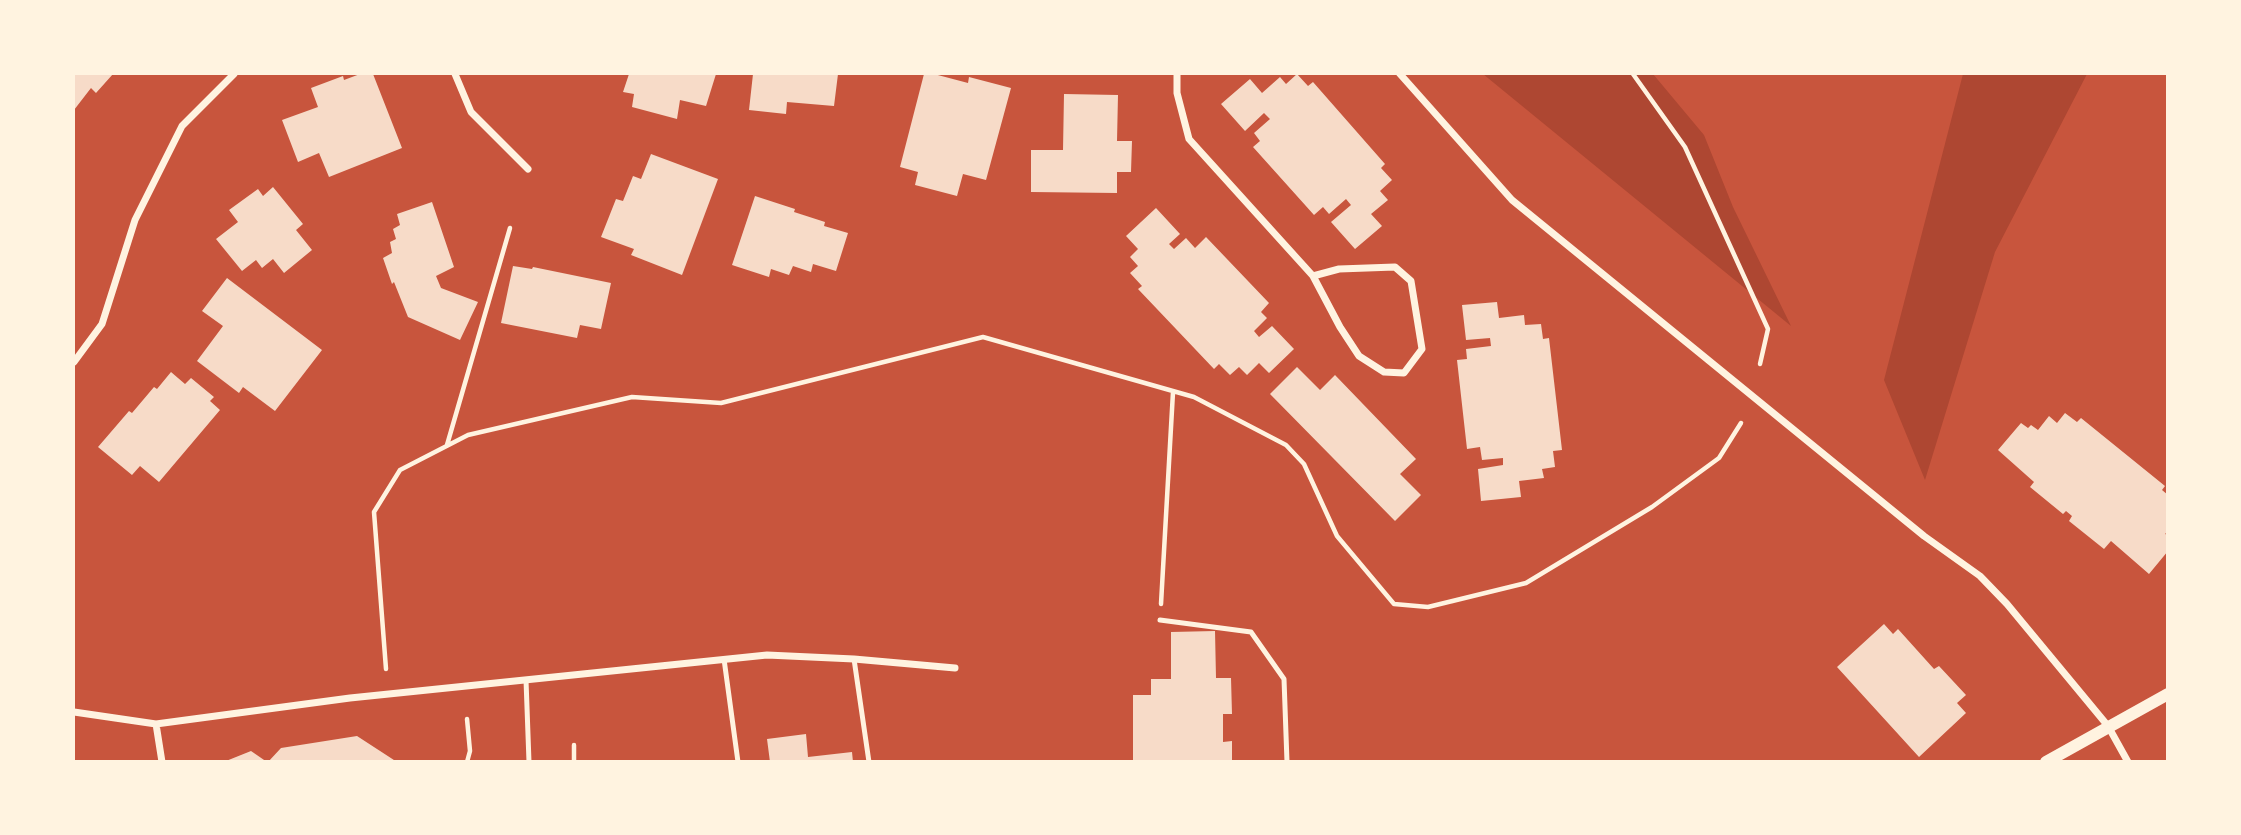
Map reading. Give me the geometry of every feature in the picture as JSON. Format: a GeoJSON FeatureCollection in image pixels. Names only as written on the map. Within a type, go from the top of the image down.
{"type":"FeatureCollection","features":[{"type":"Feature","properties":{"kind":"street"},"geometry":{"type":"LineString","coordinates":[[74,362],[102,324],[135,220],[182,126],[233,74]]}},
{"type":"Feature","properties":{"kind":"street"},"geometry":{"type":"LineString","coordinates":[[455,74],[471,112],[528,169]]}},
{"type":"Feature","properties":{"kind":"street"},"geometry":{"type":"LineString","coordinates":[[1177,74],[1177,93],[1189,139],[1313,276],[1359,356],[1384,372],[1404,373],[1422,349],[1411,281],[1395,267],[1339,270],[1313,276]]}},
{"type":"Feature","properties":{"kind":"street"},"geometry":{"type":"LineString","coordinates":[[1400,74],[1512,200],[1924,536],[1980,576],[2007,604],[2108,726],[2128,761]]}},
{"type":"Feature","properties":{"kind":"street"},"geometry":{"type":"LineString","coordinates":[[74,712],[156,724],[350,698],[767,655],[955,668]]}},
{"type":"Feature","properties":{"kind":"street"},"geometry":{"type":"LineString","coordinates":[[2046,761],[2168,694]]}},
{"type":"Feature","properties":{"kind":"street"},"geometry":{"type":"LineString","coordinates":[[156,724],[162,761]]}},
{"type":"Feature","properties":{"kind":"lane"},"geometry":{"type":"LineString","coordinates":[[1160,620],[1251,632],[1284,679],[1287,761]]}},
{"type":"Feature","properties":{"kind":"lane"},"geometry":{"type":"LineString","coordinates":[[724,659],[738,761]]}},
{"type":"Feature","properties":{"kind":"lane"},"geometry":{"type":"LineString","coordinates":[[855,659],[869,761]]}},
{"type":"Feature","properties":{"kind":"lane"},"geometry":{"type":"LineString","coordinates":[[526,680],[529,761]]}},
{"type":"Feature","properties":{"kind":"path"},"geometry":{"type":"LineString","coordinates":[[1633,74],[1685,147],[1768,329],[1760,364]]}},
{"type":"Feature","properties":{"kind":"path"},"geometry":{"type":"LineString","coordinates":[[447,446],[510,228]]}},
{"type":"Feature","properties":{"kind":"path"},"geometry":{"type":"LineString","coordinates":[[386,668],[374,512],[400,470],[468,435],[632,397],[721,403],[983,337],[1194,397],[1286,445],[1304,464],[1337,536],[1394,604],[1428,607],[1527,583],[1652,507],[1719,458],[1741,423]]}},
{"type":"Feature","properties":{"kind":"path"},"geometry":{"type":"LineString","coordinates":[[1160,620],[1173,391]]}},
{"type":"Feature","properties":{"kind":"path"},"geometry":{"type":"LineString","coordinates":[[467,719],[470,751],[467,761]]}},
{"type":"Feature","properties":{"kind":"path"},"geometry":{"type":"LineString","coordinates":[[574,745],[574,761]]}},
{"type":"Feature","properties":{"kind":"shaded area"},"geometry":{"type":"Polygon","coordinates":[[[1483,74],[1653,74],[1704,135],[1733,207],[1791,326],[1483,74]]]}},
{"type":"Feature","properties":{"kind":"shaded area"},"geometry":{"type":"Polygon","coordinates":[[[1963,74],[2087,74],[1995,252],[1925,480],[1884,380],[1963,74]]]}},
{"type":"Feature","properties":{"kind":"building"},"geometry":{"type":"Polygon","coordinates":[[[74,74],[113,74],[96,93],[91,88],[74,110],[74,74]]]}},
{"type":"Feature","properties":{"kind":"building"},"geometry":{"type":"Polygon","coordinates":[[[360,74],[373,74],[402,148],[329,177],[319,153],[298,162],[282,120],[318,107],[311,88],[343,76],[344,80],[360,74]]]}},
{"type":"Feature","properties":{"kind":"building"},"geometry":{"type":"Polygon","coordinates":[[[629,74],[716,74],[706,106],[680,100],[677,119],[632,107],[634,94],[623,92],[629,74]]]}},
{"type":"Feature","properties":{"kind":"building"},"geometry":{"type":"Polygon","coordinates":[[[753,74],[838,74],[834,106],[787,102],[786,114],[749,110],[753,74]]]}},
{"type":"Feature","properties":{"kind":"building"},"geometry":{"type":"Polygon","coordinates":[[[924,74],[968,83],[969,77],[1011,88],[986,180],[963,174],[957,196],[915,185],[918,172],[900,167],[924,74]]]}},
{"type":"Feature","properties":{"kind":"building"},"geometry":{"type":"Polygon","coordinates":[[[1297,74],[1308,86],[1313,82],[1385,164],[1381,168],[1392,180],[1380,191],[1388,200],[1371,214],[1382,226],[1355,249],[1331,222],[1351,205],[1346,199],[1329,214],[1323,207],[1314,215],[1253,147],[1260,141],[1254,133],[1270,119],[1264,113],[1245,131],[1221,104],[1250,79],[1262,93],[1280,77],[1286,84],[1297,74]]]}},
{"type":"Feature","properties":{"kind":"building"},"geometry":{"type":"Polygon","coordinates":[[[1064,94],[1118,95],[1117,141],[1132,141],[1131,172],[1117,172],[1117,193],[1031,192],[1031,150],[1063,150],[1064,94]]]}},
{"type":"Feature","properties":{"kind":"building"},"geometry":{"type":"Polygon","coordinates":[[[651,154],[718,179],[682,275],[631,255],[634,249],[601,237],[616,199],[623,201],[633,176],[641,179],[651,154]]]}},
{"type":"Feature","properties":{"kind":"building"},"geometry":{"type":"Polygon","coordinates":[[[273,187],[303,224],[296,230],[312,250],[284,273],[273,259],[262,268],[256,260],[242,271],[216,239],[238,222],[229,210],[258,189],[263,196],[273,187]]]}},
{"type":"Feature","properties":{"kind":"building"},"geometry":{"type":"Polygon","coordinates":[[[755,196],[795,209],[794,212],[825,222],[824,226],[848,233],[836,271],[813,264],[811,272],[793,266],[789,275],[771,269],[769,277],[732,265],[755,196]]]}},
{"type":"Feature","properties":{"kind":"building"},"geometry":{"type":"Polygon","coordinates":[[[432,202],[454,267],[436,276],[441,288],[478,302],[460,340],[408,317],[383,258],[392,253],[390,242],[396,239],[393,229],[400,225],[397,214],[432,202]]]}},
{"type":"Feature","properties":{"kind":"building"},"geometry":{"type":"Polygon","coordinates":[[[1156,208],[1180,234],[1169,244],[1174,249],[1186,238],[1195,248],[1206,237],[1269,303],[1261,312],[1267,318],[1254,331],[1259,337],[1272,326],[1294,349],[1269,373],[1259,363],[1247,375],[1239,367],[1230,375],[1219,364],[1214,369],[1138,289],[1142,286],[1130,273],[1138,266],[1130,257],[1138,249],[1126,236],[1156,208]]]}},
{"type":"Feature","properties":{"kind":"building"},"geometry":{"type":"Polygon","coordinates":[[[513,266],[533,267],[611,283],[601,329],[580,325],[577,338],[501,323],[513,266]]]}},
{"type":"Feature","properties":{"kind":"building"},"geometry":{"type":"Polygon","coordinates":[[[227,278],[322,350],[275,411],[243,387],[239,393],[197,361],[223,326],[202,311],[227,278]]]}},
{"type":"Feature","properties":{"kind":"building"},"geometry":{"type":"Polygon","coordinates":[[[1497,302],[1499,318],[1524,315],[1525,325],[1541,324],[1543,339],[1549,338],[1562,450],[1553,451],[1555,467],[1542,469],[1544,478],[1519,481],[1521,497],[1481,501],[1478,469],[1503,465],[1503,458],[1482,460],[1480,447],[1467,449],[1457,360],[1467,359],[1466,349],[1491,346],[1490,338],[1466,340],[1462,305],[1497,302]]]}},
{"type":"Feature","properties":{"kind":"building"},"geometry":{"type":"Polygon","coordinates":[[[1297,367],[1320,390],[1335,375],[1416,459],[1400,474],[1421,495],[1395,521],[1270,394],[1297,367]]]}},
{"type":"Feature","properties":{"kind":"building"},"geometry":{"type":"Polygon","coordinates":[[[171,372],[185,384],[191,378],[214,397],[210,401],[220,410],[159,482],[140,466],[132,475],[98,447],[129,411],[132,413],[171,372]]]}},
{"type":"Feature","properties":{"kind":"building"},"geometry":{"type":"Polygon","coordinates":[[[2065,413],[2077,422],[2081,418],[2165,486],[2162,490],[2168,495],[2168,531],[2165,534],[2168,535],[2168,551],[2149,574],[2111,541],[2104,549],[2069,521],[2072,516],[2066,511],[2063,514],[2030,487],[2034,482],[1998,450],[2021,423],[2038,430],[2049,416],[2057,423],[2065,413]]]}},
{"type":"Feature","properties":{"kind":"building"},"geometry":{"type":"Polygon","coordinates":[[[1884,624],[1893,634],[1898,629],[1934,669],[1939,666],[1966,695],[1957,703],[1966,713],[1919,757],[1837,667],[1884,624]]]}},
{"type":"Feature","properties":{"kind":"building"},"geometry":{"type":"Polygon","coordinates":[[[1215,631],[1216,678],[1231,678],[1232,714],[1223,714],[1223,742],[1232,741],[1232,762],[1133,762],[1133,695],[1151,695],[1151,679],[1171,679],[1171,632],[1215,631]]]}},
{"type":"Feature","properties":{"kind":"building"},"geometry":{"type":"Polygon","coordinates":[[[806,734],[808,757],[852,752],[853,762],[770,762],[767,739],[806,734]]]}},
{"type":"Feature","properties":{"kind":"building"},"geometry":{"type":"Polygon","coordinates":[[[357,736],[397,762],[268,762],[281,748],[357,736]]]}},
{"type":"Feature","properties":{"kind":"building"},"geometry":{"type":"Polygon","coordinates":[[[251,751],[267,762],[226,762],[226,761],[251,751]]]}}]}
